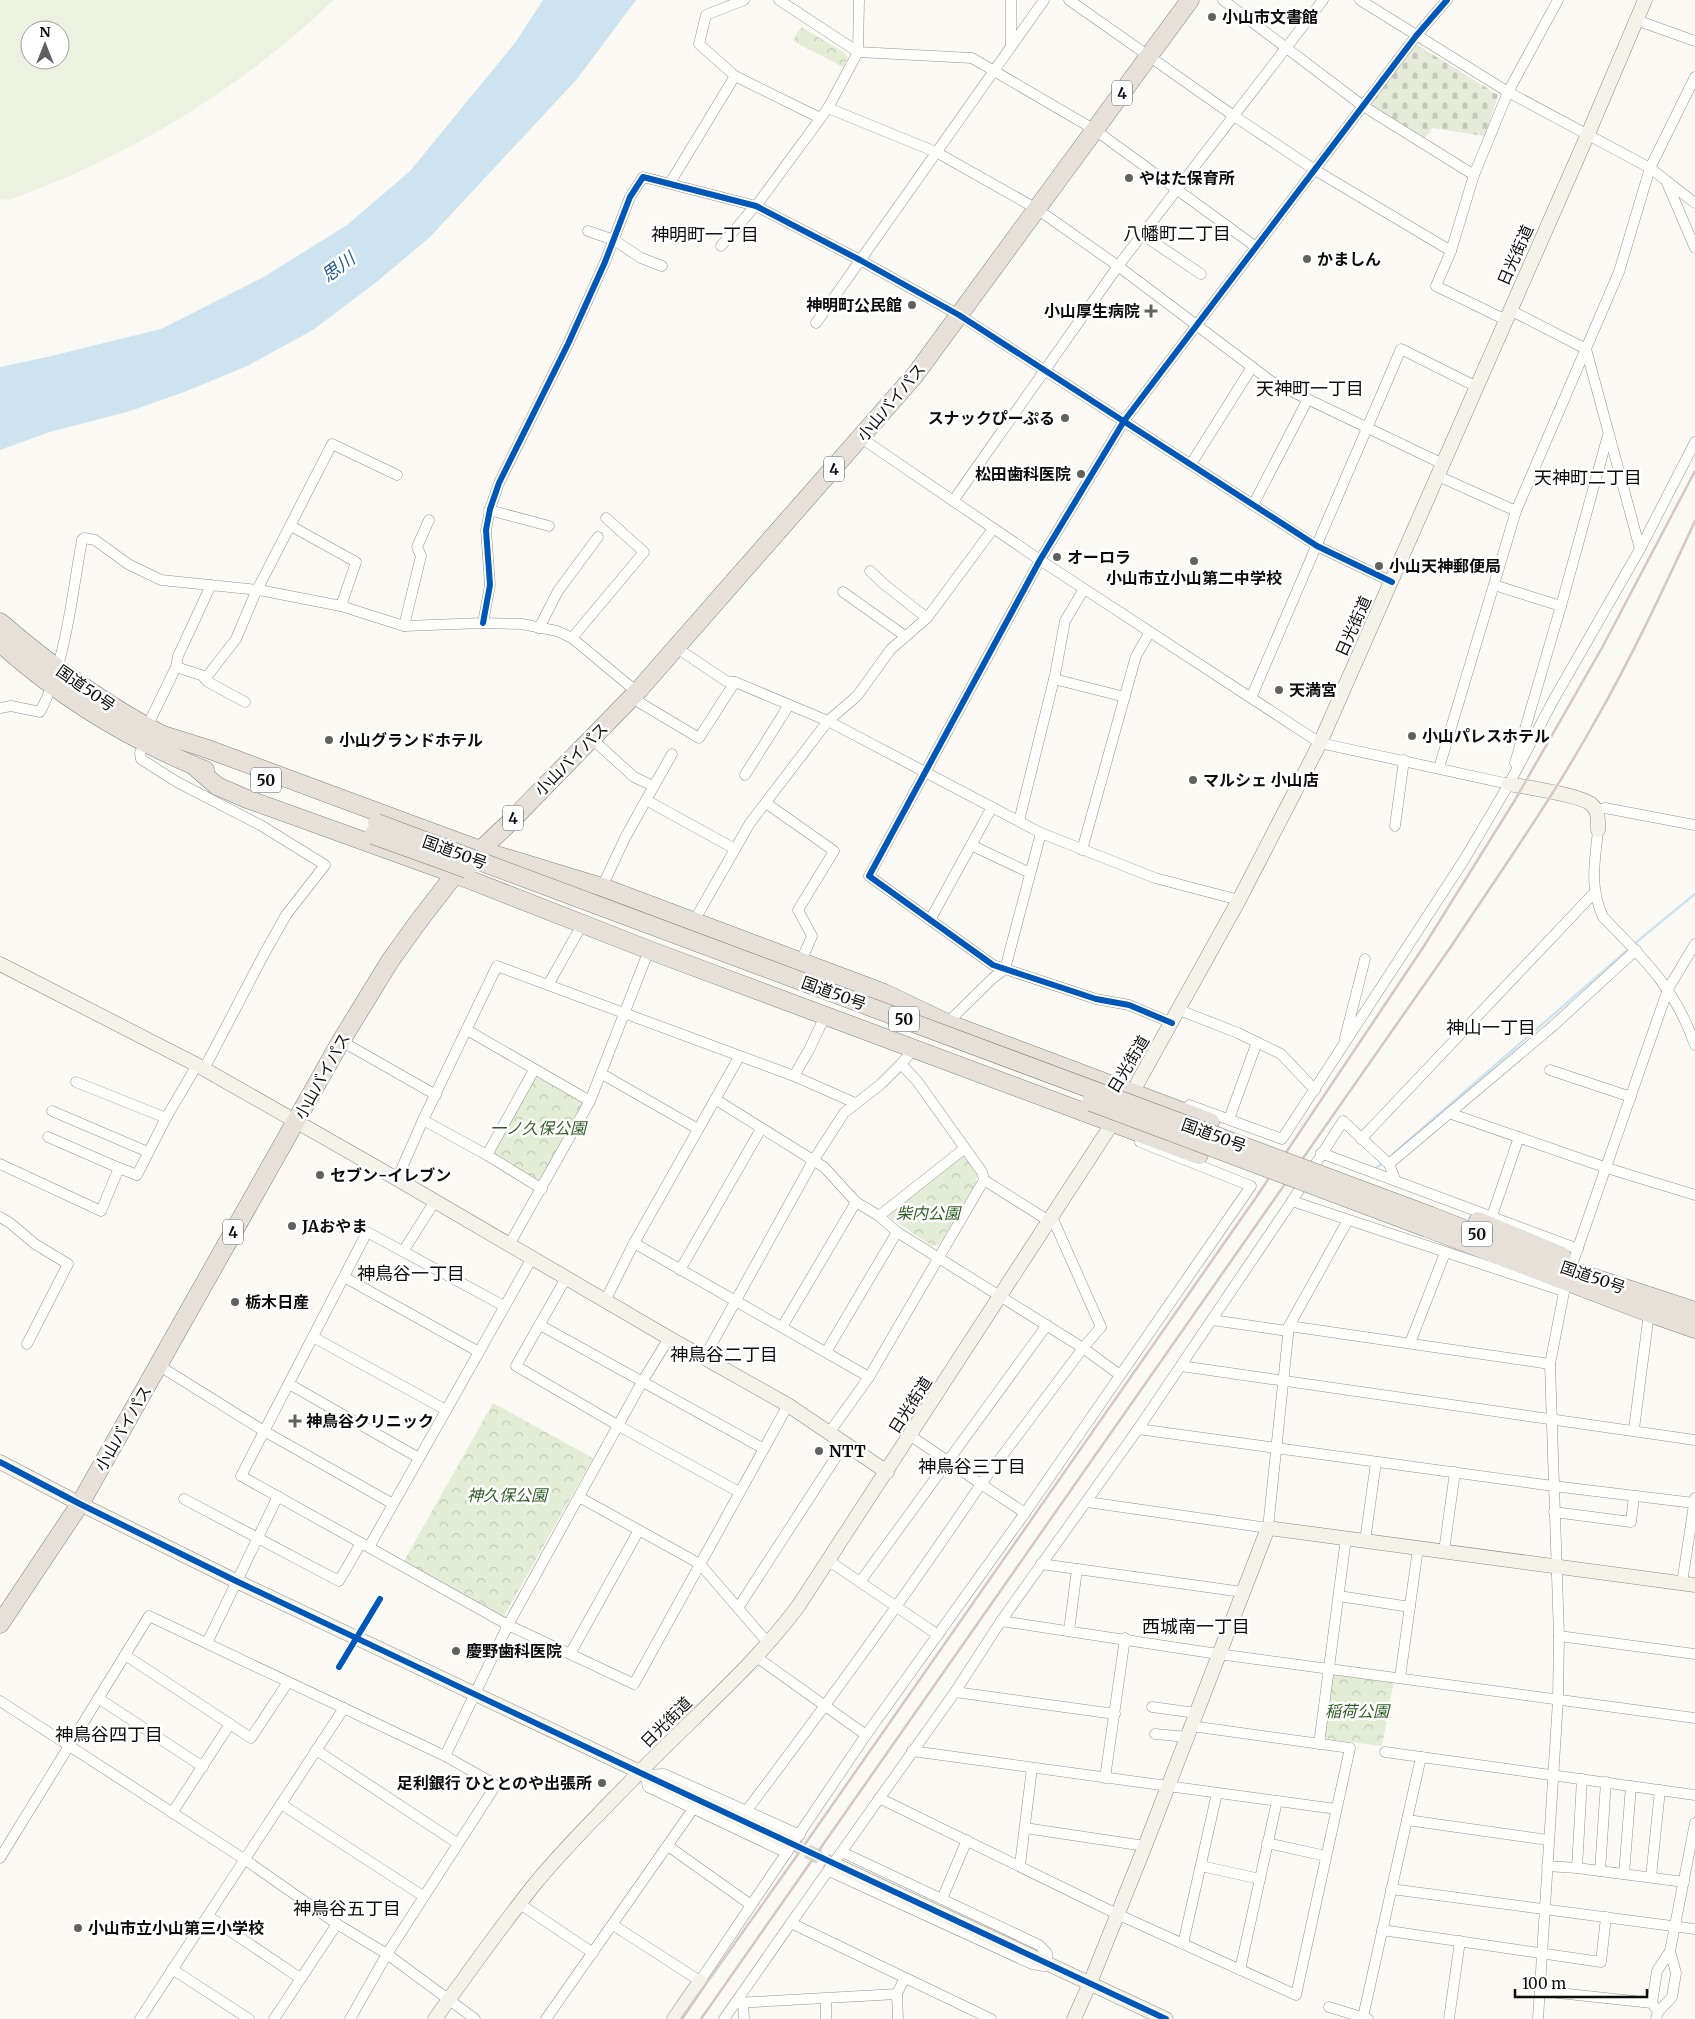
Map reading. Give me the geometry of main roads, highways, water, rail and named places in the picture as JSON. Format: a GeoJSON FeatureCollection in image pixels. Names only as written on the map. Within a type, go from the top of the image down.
{"type":"FeatureCollection","features":[{"type":"Feature","properties":{"kind":"highway","name":"小山バイパス"},"geometry":{"type":"LineString","coordinates":[[0,1624],[80,1504],[341,1041],[390,961],[454,874],[635,695],[915,375],[1190,0]]}},
{"type":"Feature","properties":{"kind":"highway","name":"国道50号"},"geometry":{"type":"LineString","coordinates":[[0,622],[54,677],[94,714],[234,768],[375,829]]}},
{"type":"Feature","properties":{"kind":"highway","name":"国道50号"},"geometry":{"type":"LineString","coordinates":[[0,643],[54,677]]}},
{"type":"Feature","properties":{"kind":"highway","name":"国道50号"},"geometry":{"type":"LineString","coordinates":[[150,734],[194,766],[375,829],[1430,1222],[1570,1271]]}},
{"type":"Feature","properties":{"kind":"highway"},"geometry":{"type":"LineString","coordinates":[[150,734],[205,748],[480,850],[602,887],[801,961],[884,994],[947,1023],[1210,1122],[1430,1222]]}},
{"type":"Feature","properties":{"kind":"highway"},"geometry":{"type":"LineString","coordinates":[[194,766],[217,786],[247,798],[454,874],[649,950],[1132,1131],[1198,1155],[1430,1222]]}},
{"type":"Feature","properties":{"kind":"highway","name":"国道50号"},"geometry":{"type":"LineString","coordinates":[[1430,1222],[1516,1263],[1570,1271]]}},
{"type":"Feature","properties":{"kind":"highway"},"geometry":{"type":"LineString","coordinates":[[1570,1271],[1631,1285],[1650,1305],[1695,1329]]}},
{"type":"Feature","properties":{"kind":"highway"},"geometry":{"type":"LineString","coordinates":[[1650,1305],[1695,1311]]}},
{"type":"Feature","properties":{"kind":"water","name":"思川"},"geometry":{"type":"Polygon","coordinates":[[[543,0],[636,0],[577,79],[430,237],[379,280],[313,330],[247,366],[187,391],[130,411],[50,432],[0,450],[0,367],[161,329],[262,278],[347,225],[410,171],[515,43],[543,0]]]}},
{"type":"Feature","properties":{"kind":"waterway"},"geometry":{"type":"LineString","coordinates":[[1634,944],[1695,894]]}},
{"type":"Feature","properties":{"kind":"waterway"},"geometry":{"type":"LineString","coordinates":[[1393,1154],[1630,948]]}},
{"type":"Feature","properties":{"kind":"waterway"},"geometry":{"type":"LineString","coordinates":[[1376,1168],[1383,1163]]}},
{"type":"Feature","properties":{"kind":"tunnel"},"geometry":{"type":"LineString","coordinates":[[788,1842],[838,1866]]}},
{"type":"Feature","properties":{"kind":"railway"},"geometry":{"type":"LineString","coordinates":[[681,2019],[1257,1196],[1424,946],[1515,800],[1603,646],[1695,471]]}},
{"type":"Feature","properties":{"kind":"railway"},"geometry":{"type":"LineString","coordinates":[[701,2019],[1450,948],[1542,810],[1577,754],[1607,700],[1695,521]]}},
{"type":"Feature","properties":{"kind":"place","name":"小山市文書館"},"geometry":{"type":"Point","coordinates":[1212,17]}},
{"type":"Feature","properties":{"kind":"place","name":"やはた保育所"},"geometry":{"type":"Point","coordinates":[1129,178]}},
{"type":"Feature","properties":{"kind":"place","name":"かましん"},"geometry":{"type":"Point","coordinates":[1307,259]}},
{"type":"Feature","properties":{"kind":"place","name":"神明町公民館"},"geometry":{"type":"Point","coordinates":[912,305]}},
{"type":"Feature","properties":{"kind":"place","name":"小山厚生病院"},"geometry":{"type":"Point","coordinates":[1151,311]}},
{"type":"Feature","properties":{"kind":"place","name":"スナックぴーぷる"},"geometry":{"type":"Point","coordinates":[1065,418]}},
{"type":"Feature","properties":{"kind":"place","name":"松田歯科医院"},"geometry":{"type":"Point","coordinates":[1081,474]}},
{"type":"Feature","properties":{"kind":"place","name":"オーロラ"},"geometry":{"type":"Point","coordinates":[1057,557]}},
{"type":"Feature","properties":{"kind":"place","name":"小山市立小山第二中学校"},"geometry":{"type":"Point","coordinates":[1194,561]}},
{"type":"Feature","properties":{"kind":"place","name":"小山天神郵便局"},"geometry":{"type":"Point","coordinates":[1379,566]}},
{"type":"Feature","properties":{"kind":"place","name":"天満宮"},"geometry":{"type":"Point","coordinates":[1279,690]}},
{"type":"Feature","properties":{"kind":"place","name":"小山パレスホテル"},"geometry":{"type":"Point","coordinates":[1412,736]}},
{"type":"Feature","properties":{"kind":"place","name":"小山グランドホテル"},"geometry":{"type":"Point","coordinates":[329,740]}},
{"type":"Feature","properties":{"kind":"place","name":"マルシェ 小山店"},"geometry":{"type":"Point","coordinates":[1193,780]}},
{"type":"Feature","properties":{"kind":"place","name":"セブン-イレブン"},"geometry":{"type":"Point","coordinates":[320,1175]}},
{"type":"Feature","properties":{"kind":"place","name":"JAおやま"},"geometry":{"type":"Point","coordinates":[292,1226]}},
{"type":"Feature","properties":{"kind":"place","name":"栃木日産"},"geometry":{"type":"Point","coordinates":[235,1302]}},
{"type":"Feature","properties":{"kind":"place","name":"神鳥谷クリニック"},"geometry":{"type":"Point","coordinates":[295,1421]}},
{"type":"Feature","properties":{"kind":"place","name":"NTT"},"geometry":{"type":"Point","coordinates":[819,1451]}},
{"type":"Feature","properties":{"kind":"place","name":"慶野歯科医院"},"geometry":{"type":"Point","coordinates":[456,1651]}},
{"type":"Feature","properties":{"kind":"place","name":"足利銀行 ひととのや出張所"},"geometry":{"type":"Point","coordinates":[602,1783]}},
{"type":"Feature","properties":{"kind":"place","name":"小山市立小山第三小学校"},"geometry":{"type":"Point","coordinates":[78,1928]}},
{"type":"Feature","properties":{"kind":"district","name":"八幡町二丁目"},"geometry":{"type":"Point","coordinates":[1177,233]}},
{"type":"Feature","properties":{"kind":"district","name":"神明町一丁目"},"geometry":{"type":"Point","coordinates":[705,234]}},
{"type":"Feature","properties":{"kind":"district","name":"天神町一丁目"},"geometry":{"type":"Point","coordinates":[1310,388]}},
{"type":"Feature","properties":{"kind":"district","name":"天神町二丁目"},"geometry":{"type":"Point","coordinates":[1588,477]}},
{"type":"Feature","properties":{"kind":"district","name":"神山一丁目"},"geometry":{"type":"Point","coordinates":[1491,1027]}},
{"type":"Feature","properties":{"kind":"district","name":"神鳥谷一丁目"},"geometry":{"type":"Point","coordinates":[411,1273]}},
{"type":"Feature","properties":{"kind":"district","name":"神鳥谷二丁目"},"geometry":{"type":"Point","coordinates":[724,1354]}},
{"type":"Feature","properties":{"kind":"district","name":"神鳥谷三丁目"},"geometry":{"type":"Point","coordinates":[972,1466]}},
{"type":"Feature","properties":{"kind":"district","name":"西城南一丁目"},"geometry":{"type":"Point","coordinates":[1196,1626]}},
{"type":"Feature","properties":{"kind":"district","name":"神鳥谷四丁目"},"geometry":{"type":"Point","coordinates":[109,1734]}},
{"type":"Feature","properties":{"kind":"district","name":"神鳥谷五丁目"},"geometry":{"type":"Point","coordinates":[347,1908]}},
{"type":"Feature","properties":{"kind":"park label","name":"一ノ久保公園"},"geometry":{"type":"Point","coordinates":[538,1128]}},
{"type":"Feature","properties":{"kind":"park label","name":"柴内公園"},"geometry":{"type":"Point","coordinates":[928,1213]}},
{"type":"Feature","properties":{"kind":"park label","name":"神久保公園"},"geometry":{"type":"Point","coordinates":[507,1495]}},
{"type":"Feature","properties":{"kind":"park label","name":"稲荷公園"},"geometry":{"type":"Point","coordinates":[1357,1711]}}]}
